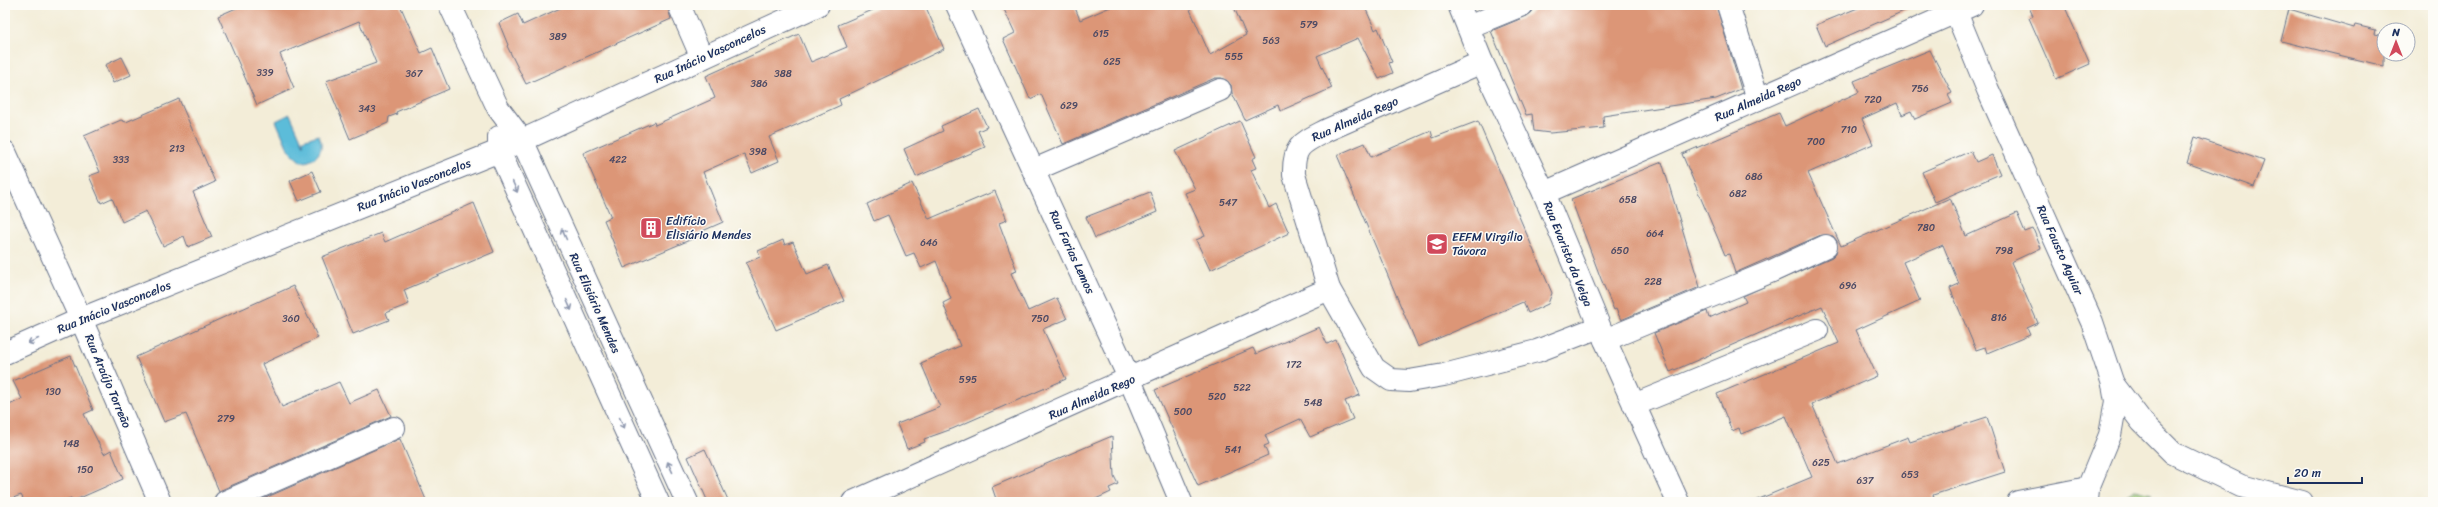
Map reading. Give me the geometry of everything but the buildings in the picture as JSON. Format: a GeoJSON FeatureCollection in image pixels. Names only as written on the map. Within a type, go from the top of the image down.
{"type":"FeatureCollection","features":[{"type":"Feature","properties":{"kind":"street","name":"Rua Elisiário Mendes"},"geometry":{"type":"LineString","coordinates":[[450,5],[498,108],[522,140],[626,373],[687,502]]}},
{"type":"Feature","properties":{"kind":"street"},"geometry":{"type":"LineString","coordinates":[[679,5],[702,58]]}},
{"type":"Feature","properties":{"kind":"street","name":"Rua Inácio Vasconcelos"},"geometry":{"type":"LineString","coordinates":[[5,353],[81,319],[499,151],[818,5]]}},
{"type":"Feature","properties":{"kind":"street","name":"Rua Farias Lemos"},"geometry":{"type":"LineString","coordinates":[[957,5],[1130,380],[1181,502]]}},
{"type":"Feature","properties":{"kind":"street","name":"Rua Evaristo da Veiga"},"geometry":{"type":"LineString","coordinates":[[1459,5],[1482,62],[1544,193],[1602,334],[1678,502]]}},
{"type":"Feature","properties":{"kind":"street"},"geometry":{"type":"LineString","coordinates":[[1468,28],[1522,5]]}},
{"type":"Feature","properties":{"kind":"street"},"geometry":{"type":"LineString","coordinates":[[1728,5],[1758,99]]}},
{"type":"Feature","properties":{"kind":"street","name":"Rua Almeida Rego"},"geometry":{"type":"LineString","coordinates":[[1544,193],[1758,99],[1961,7]]}},
{"type":"Feature","properties":{"kind":"street","name":"Rua Fausto Aguiar"},"geometry":{"type":"LineString","coordinates":[[1961,7],[1988,90],[2092,322],[2113,384],[2116,401],[2110,435],[2088,495]]}},
{"type":"Feature","properties":{"kind":"street","name":"Rua Almeida Rego"},"geometry":{"type":"LineString","coordinates":[[1482,62],[1327,130],[1306,141],[1298,149],[1294,157],[1294,175],[1329,289],[1374,368],[1391,380],[1409,381],[1444,375],[1602,334],[1772,271],[1826,246]]}},
{"type":"Feature","properties":{"kind":"street"},"geometry":{"type":"LineString","coordinates":[[1034,170],[1220,90]]}},
{"type":"Feature","properties":{"kind":"street","name":"Rua Elisiário Mendes"},"geometry":{"type":"LineString","coordinates":[[498,108],[499,151],[658,502]]}},
{"type":"Feature","properties":{"kind":"street","name":"Rua Araújo Torreão"},"geometry":{"type":"LineString","coordinates":[[5,152],[81,319],[160,502]]}},
{"type":"Feature","properties":{"kind":"street","name":"Rua Almeida Rego"},"geometry":{"type":"LineString","coordinates":[[853,502],[1130,380],[1329,289]]}},
{"type":"Feature","properties":{"kind":"street"},"geometry":{"type":"LineString","coordinates":[[1634,405],[1817,330]]}},
{"type":"Feature","properties":{"kind":"street"},"geometry":{"type":"LineString","coordinates":[[604,383],[626,373]]}},
{"type":"Feature","properties":{"kind":"street"},"geometry":{"type":"LineString","coordinates":[[2113,384],[2142,422],[2173,453],[2241,486],[2302,502]]}},
{"type":"Feature","properties":{"kind":"street"},"geometry":{"type":"LineString","coordinates":[[225,502],[394,428]]}},
{"type":"Feature","properties":{"kind":"street"},"geometry":{"type":"LineString","coordinates":[[2018,502],[2088,495]]}},
{"type":"Feature","properties":{"kind":"green space"},"geometry":{"type":"Polygon","coordinates":[[[2136,489],[2152,493],[2137,501],[2120,502],[2120,499],[2136,489]]]}},
{"type":"Feature","properties":{"kind":"water"},"geometry":{"type":"Polygon","coordinates":[[[290,114],[304,146],[303,140],[318,135],[320,140],[321,150],[315,157],[306,162],[301,162],[289,151],[276,121],[290,114]]]}},
{"type":"Feature","properties":{"kind":"place","name":"Edifício Elisiário Mendes"},"geometry":{"type":"Point","coordinates":[651,228]}},
{"type":"Feature","properties":{"kind":"place","name":"EEFM Virgílio Távora"},"geometry":{"type":"Point","coordinates":[1437,244]}}]}
